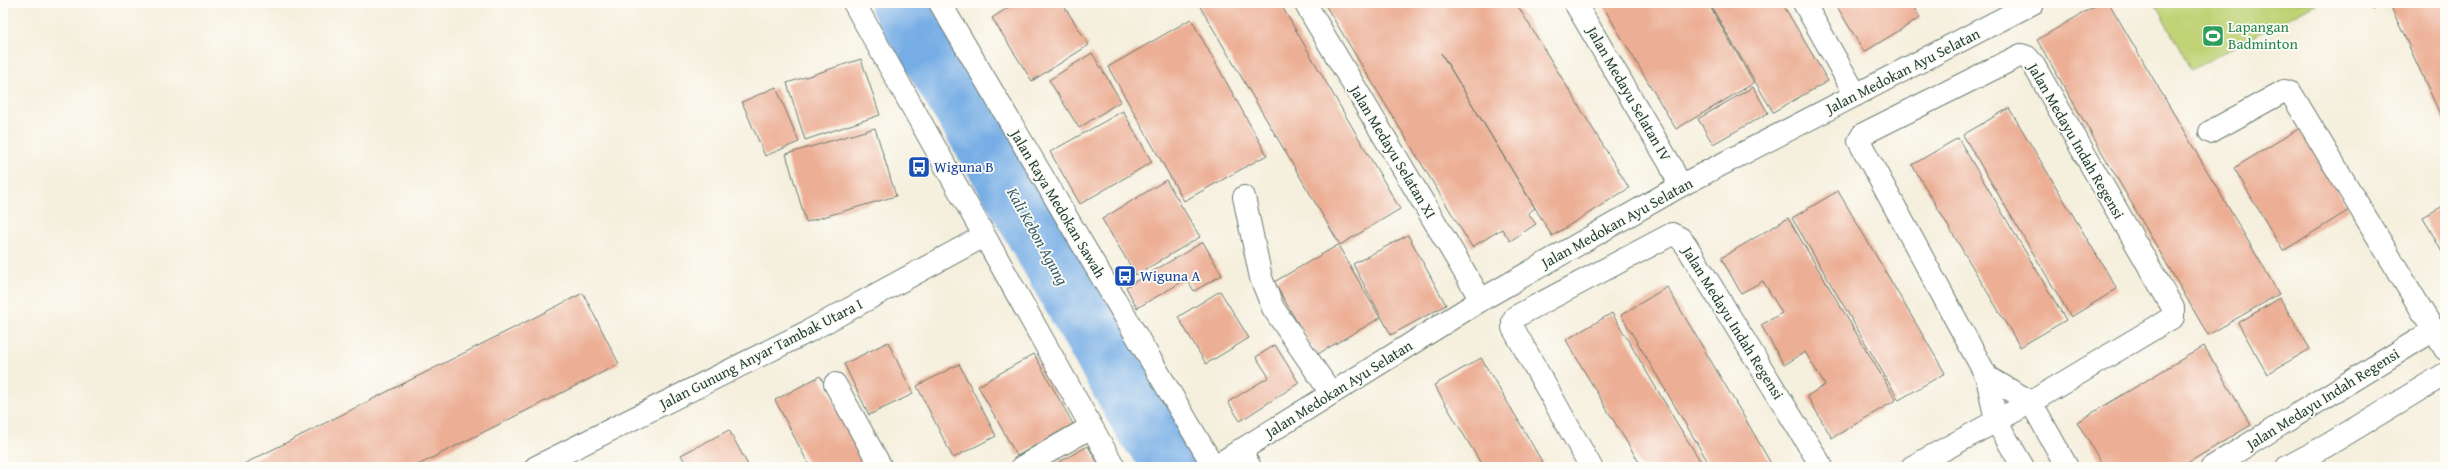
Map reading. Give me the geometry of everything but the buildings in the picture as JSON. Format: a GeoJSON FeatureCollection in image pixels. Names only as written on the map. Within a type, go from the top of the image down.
{"type":"FeatureCollection","features":[{"type":"Feature","properties":{"kind":"street"},"geometry":{"type":"LineString","coordinates":[[854,3],[1114,467]]}},
{"type":"Feature","properties":{"kind":"street","name":"Jalan Raya Medokan Sawah"},"geometry":{"type":"LineString","coordinates":[[940,3],[1214,467]]}},
{"type":"Feature","properties":{"kind":"street","name":"Jalan Medayu Selatan XI"},"geometry":{"type":"LineString","coordinates":[[1305,3],[1481,300]]}},
{"type":"Feature","properties":{"kind":"street","name":"Jalan Medayu Selatan IV"},"geometry":{"type":"LineString","coordinates":[[1575,3],[1670,164],[1680,186]]}},
{"type":"Feature","properties":{"kind":"street"},"geometry":{"type":"LineString","coordinates":[[1804,3],[1856,95]]}},
{"type":"Feature","properties":{"kind":"street","name":"Jalan Medokan Ayu Selatan"},"geometry":{"type":"LineString","coordinates":[[1214,467],[1245,459],[1331,394],[1481,300],[1680,186],[1856,95],[2024,5]]}},
{"type":"Feature","properties":{"kind":"street","name":"Jalan Medayu Indah Regensi"},"geometry":{"type":"LineString","coordinates":[[1912,467],[2031,402],[2167,322],[2173,317],[2173,308],[2033,64],[2027,57],[2021,55],[1863,134],[1859,141],[1987,377]]}},
{"type":"Feature","properties":{"kind":"street"},"geometry":{"type":"LineString","coordinates":[[2210,132],[2284,91],[2291,93],[2445,349]]}},
{"type":"Feature","properties":{"kind":"street"},"geometry":{"type":"LineString","coordinates":[[1244,197],[1266,293],[1273,308],[1331,394]]}},
{"type":"Feature","properties":{"kind":"street","name":"Jalan Medayu Indah Regensi"},"geometry":{"type":"LineString","coordinates":[[1591,467],[1513,328],[1512,321],[1515,317],[1672,234],[1680,238],[1686,245],[1822,467]]}},
{"type":"Feature","properties":{"kind":"street","name":"Jalan Gunung Anyar Tambak Utara I"},"geometry":{"type":"LineString","coordinates":[[536,467],[807,332],[984,236]]}},
{"type":"Feature","properties":{"kind":"street","name":"Jalan Medayu Indah Regensi"},"geometry":{"type":"LineString","coordinates":[[2212,467],[2434,330]]}},
{"type":"Feature","properties":{"kind":"street"},"geometry":{"type":"LineString","coordinates":[[2287,467],[2326,446],[2445,374]]}},
{"type":"Feature","properties":{"kind":"street"},"geometry":{"type":"LineString","coordinates":[[1987,377],[2031,402],[2067,467]]}},
{"type":"Feature","properties":{"kind":"street"},"geometry":{"type":"LineString","coordinates":[[1987,377],[1996,421],[2023,467]]}},
{"type":"Feature","properties":{"kind":"street"},"geometry":{"type":"LineString","coordinates":[[835,384],[881,467]]}},
{"type":"Feature","properties":{"kind":"street"},"geometry":{"type":"LineString","coordinates":[[1022,467],[1091,427]]}},
{"type":"Feature","properties":{"kind":"green space","name":"Lapangan Badminton"},"geometry":{"type":"Polygon","coordinates":[[[2155,3],[2317,3],[2191,70],[2155,3]]]}},
{"type":"Feature","properties":{"kind":"waterway","name":"Kali Kebon Agung"},"geometry":{"type":"LineString","coordinates":[[901,3],[1001,170],[1146,427],[1179,467]]}},
{"type":"Feature","properties":{"kind":"place","name":"Lapangan Badminton"},"geometry":{"type":"Point","coordinates":[2213,36]}},
{"type":"Feature","properties":{"kind":"place","name":"Wiguna B"},"geometry":{"type":"Point","coordinates":[919,167]}},
{"type":"Feature","properties":{"kind":"place","name":"Wiguna A"},"geometry":{"type":"Point","coordinates":[1125,276]}}]}
